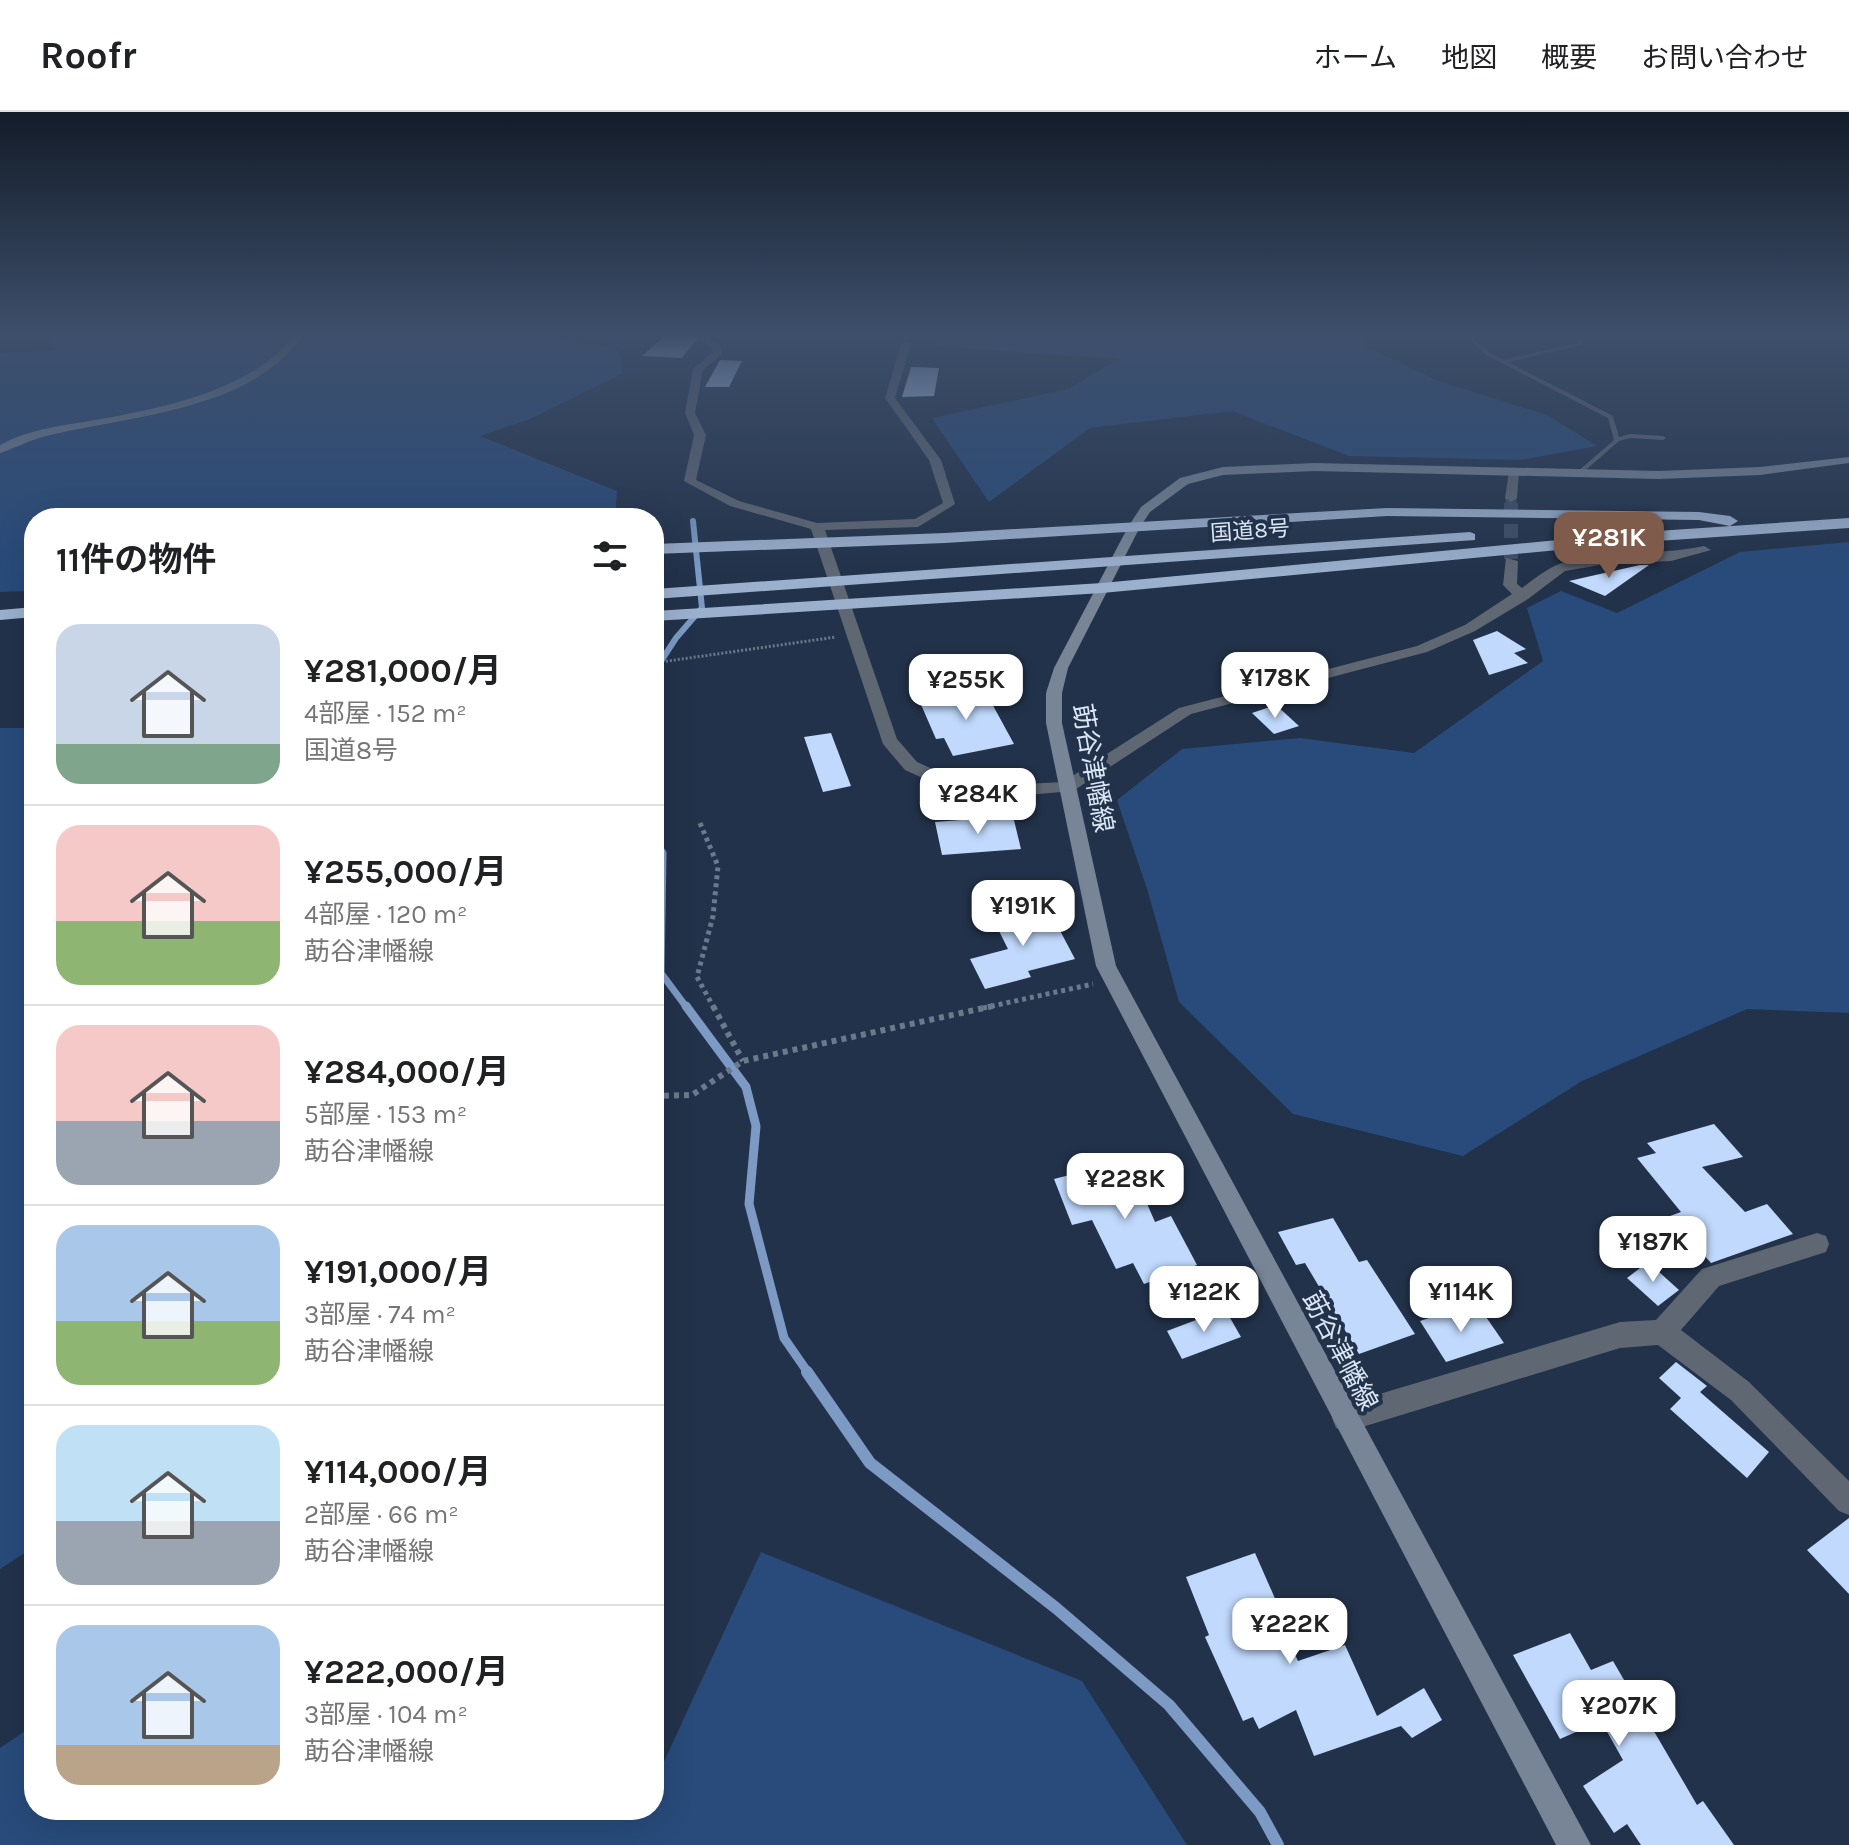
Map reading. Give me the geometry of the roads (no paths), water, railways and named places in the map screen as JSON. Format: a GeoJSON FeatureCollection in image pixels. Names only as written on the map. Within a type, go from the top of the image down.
{"type":"FeatureCollection","features":[{"type":"Feature","properties":{"kind":"highway"},"geometry":{"type":"LineString","coordinates":[[664,549],[945,538],[1387,512],[1699,516],[1735,522]]}},
{"type":"Feature","properties":{"kind":"highway","name":"国道8号"},"geometry":{"type":"LineString","coordinates":[[664,594],[1582,529],[1735,522],[1849,522]]}},
{"type":"Feature","properties":{"kind":"highway"},"geometry":{"type":"LineString","coordinates":[[664,616],[1102,588],[1642,537],[1849,522]]}},
{"type":"Feature","properties":{"kind":"highway"},"geometry":{"type":"LineString","coordinates":[[0,617],[24,613]]}},
{"type":"Feature","properties":{"kind":"highway"},"geometry":{"type":"LineString","coordinates":[[0,617],[24,618]]}},
{"type":"Feature","properties":{"kind":"main road"},"geometry":{"type":"LineString","coordinates":[[0,450],[52,432],[144,415]]}},
{"type":"Feature","properties":{"kind":"main road","name":"莇谷津幡線"},"geometry":{"type":"LineString","coordinates":[[1574,1845],[1106,966],[1054,723],[1054,693],[1061,668],[1134,527],[1145,510],[1184,481],[1223,471],[1314,467],[1578,474],[1760,471],[1849,460]]}},
{"type":"Feature","properties":{"kind":"street"},"geometry":{"type":"LineString","coordinates":[[691,415],[700,435],[690,481],[705,491],[768,514],[817,527],[918,523],[949,504],[948,490],[933,455],[903,415]]}},
{"type":"Feature","properties":{"kind":"street"},"geometry":{"type":"LineString","coordinates":[[1511,498],[1513,473]]}},
{"type":"Feature","properties":{"kind":"street"},"geometry":{"type":"LineString","coordinates":[[817,527],[889,740],[911,766],[944,781],[1004,791],[1067,787],[1185,711],[1422,649],[1470,628],[1523,596],[1561,568],[1606,560],[1671,557],[1704,550]]}},
{"type":"Feature","properties":{"kind":"street"},"geometry":{"type":"LineString","coordinates":[[1511,561],[1510,585],[1523,596]]}},
{"type":"Feature","properties":{"kind":"street"},"geometry":{"type":"LineString","coordinates":[[1662,1332],[1711,1277],[1817,1244]]}},
{"type":"Feature","properties":{"kind":"street"},"geometry":{"type":"LineString","coordinates":[[1346,1418],[1620,1335],[1662,1332],[1740,1391],[1849,1501]]}},
{"type":"Feature","properties":{"kind":"lane"},"geometry":{"type":"LineString","coordinates":[[1607,415],[1611,417],[1617,440]]}},
{"type":"Feature","properties":{"kind":"lane"},"geometry":{"type":"LineString","coordinates":[[1578,474],[1617,440],[1630,436],[1663,438]]}},
{"type":"Feature","properties":{"kind":"waterway"},"geometry":{"type":"LineString","coordinates":[[664,657],[702,608],[693,521]]}},
{"type":"Feature","properties":{"kind":"waterway"},"geometry":{"type":"LineString","coordinates":[[664,977],[687,1008]]}},
{"type":"Feature","properties":{"kind":"waterway"},"geometry":{"type":"LineString","coordinates":[[686,1006],[746,1087],[756,1126],[749,1204],[784,1338],[809,1374]]}},
{"type":"Feature","properties":{"kind":"waterway"},"geometry":{"type":"LineString","coordinates":[[807,1372],[870,1463],[1056,1608],[1169,1705],[1260,1812],[1278,1845]]}},
{"type":"Feature","properties":{"kind":"tunnel"},"geometry":{"type":"LineString","coordinates":[[1511,498],[1511,561]]}}]}
